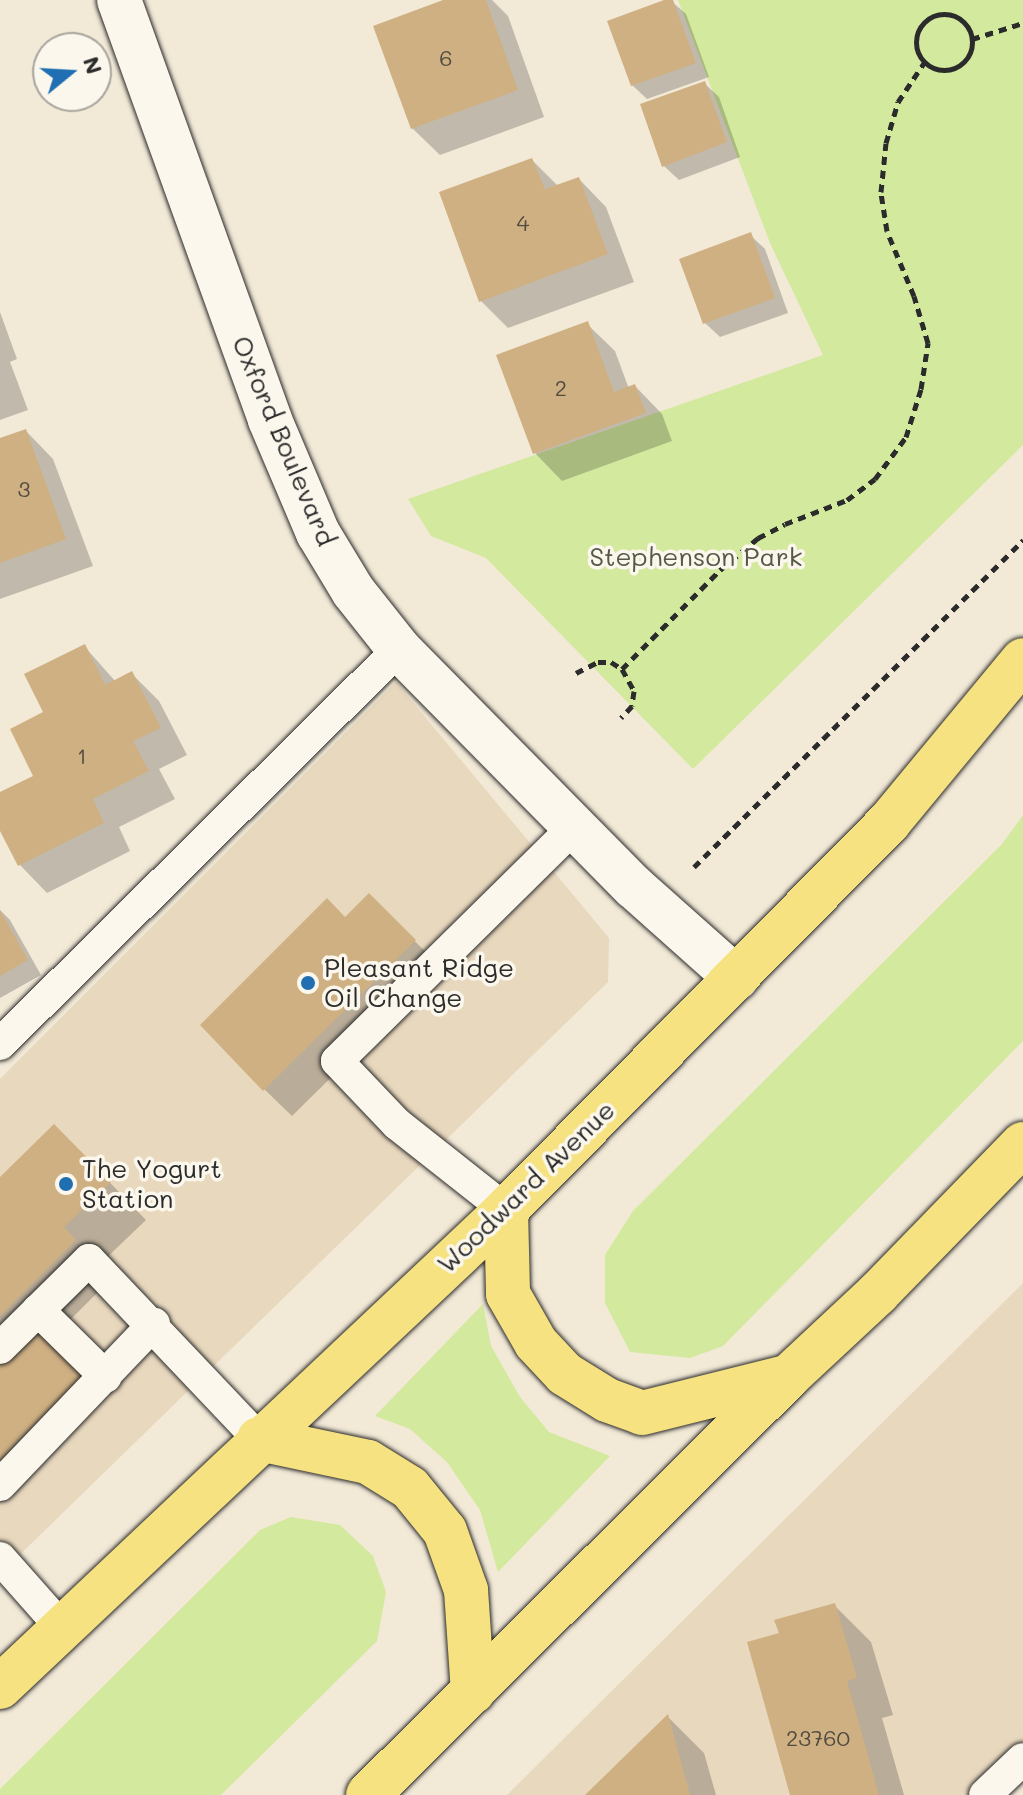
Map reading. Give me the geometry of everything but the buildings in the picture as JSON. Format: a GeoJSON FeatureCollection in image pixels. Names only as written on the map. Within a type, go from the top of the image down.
{"type":"FeatureCollection","features":[{"type":"Feature","properties":{"kind":"main road","name":"Woodward Avenue"},"geometry":{"type":"LineString","coordinates":[[0,1687],[259,1439],[506,1210],[889,822],[1023,660]]}},
{"type":"Feature","properties":{"kind":"main road"},"geometry":{"type":"LineString","coordinates":[[368,1795],[788,1377],[878,1293],[1023,1144]]}},
{"type":"Feature","properties":{"kind":"main road"},"geometry":{"type":"LineString","coordinates":[[506,1210],[508,1294],[536,1343],[565,1374],[607,1400],[642,1413],[788,1377]]}},
{"type":"Feature","properties":{"kind":"main road"},"geometry":{"type":"LineString","coordinates":[[259,1439],[368,1462],[410,1488],[445,1531],[466,1590],[473,1692]]}},
{"type":"Feature","properties":{"kind":"street","name":"Oxford Boulevard"},"geometry":{"type":"LineString","coordinates":[[119,0],[293,478],[318,533],[353,591],[399,649],[634,887],[736,978]]}},
{"type":"Feature","properties":{"kind":"lane"},"geometry":{"type":"LineString","coordinates":[[0,1044],[399,649]]}},
{"type":"Feature","properties":{"kind":"lane"},"geometry":{"type":"LineString","coordinates":[[506,1210],[397,1124],[337,1061],[575,826]]}},
{"type":"Feature","properties":{"kind":"lane"},"geometry":{"type":"LineString","coordinates":[[0,1348],[89,1260],[154,1324],[259,1439]]}},
{"type":"Feature","properties":{"kind":"lane"},"geometry":{"type":"LineString","coordinates":[[38,1310],[106,1377]]}},
{"type":"Feature","properties":{"kind":"lane"},"geometry":{"type":"LineString","coordinates":[[0,1485],[154,1324]]}},
{"type":"Feature","properties":{"kind":"lane"},"geometry":{"type":"LineString","coordinates":[[0,1558],[62,1628]]}},
{"type":"Feature","properties":{"kind":"lane"},"geometry":{"type":"LineString","coordinates":[[985,1795],[1023,1759]]}},
{"type":"Feature","properties":{"kind":"path"},"geometry":{"type":"LineString","coordinates":[[944,13],[968,25],[972,39],[971,52],[963,63],[950,70],[936,69],[924,63],[917,51],[916,37],[921,25],[931,16],[944,13]]}},
{"type":"Feature","properties":{"kind":"path"},"geometry":{"type":"LineString","coordinates":[[972,39],[1023,23]]}},
{"type":"Feature","properties":{"kind":"path"},"geometry":{"type":"LineString","coordinates":[[622,669],[720,570],[758,538],[847,500],[875,479],[906,437],[921,389],[928,343],[914,296],[887,231],[881,192],[886,143],[898,102],[924,63]]}},
{"type":"Feature","properties":{"kind":"path"},"geometry":{"type":"LineString","coordinates":[[634,887],[686,875],[1023,540]]}},
{"type":"Feature","properties":{"kind":"path"},"geometry":{"type":"LineString","coordinates":[[576,673],[598,662],[611,662],[622,669],[634,691],[632,706],[621,718]]}},
{"type":"Feature","properties":{"kind":"shaded area"},"geometry":{"type":"Polygon","coordinates":[[[396,682],[609,938],[608,982],[0,1574],[0,1079],[396,682]]]}},
{"type":"Feature","properties":{"kind":"shaded area"},"geometry":{"type":"Polygon","coordinates":[[[1023,1283],[1023,1742],[970,1795],[507,1795],[1023,1283]]]}},
{"type":"Feature","properties":{"kind":"green space","name":"Stephenson Park"},"geometry":{"type":"Polygon","coordinates":[[[678,0],[1023,0],[1023,445],[693,769],[486,558],[431,536],[408,499],[823,355],[770,243],[678,0]]]}},
{"type":"Feature","properties":{"kind":"green space"},"geometry":{"type":"Polygon","coordinates":[[[1023,815],[1023,1041],[723,1346],[690,1358],[630,1352],[605,1303],[605,1255],[633,1211],[1002,844],[1023,815]]]}},
{"type":"Feature","properties":{"kind":"green space"},"geometry":{"type":"Polygon","coordinates":[[[483,1304],[491,1346],[520,1397],[549,1432],[610,1456],[498,1572],[480,1510],[447,1462],[410,1429],[375,1416],[483,1304]]]}},
{"type":"Feature","properties":{"kind":"green space"},"geometry":{"type":"Polygon","coordinates":[[[291,1517],[340,1525],[373,1556],[386,1592],[377,1641],[221,1795],[0,1795],[0,1789],[260,1530],[291,1517]]]}},
{"type":"Feature","properties":{"kind":"place","name":"Pleasant Ridge Oil Change"},"geometry":{"type":"Point","coordinates":[308,983]}},
{"type":"Feature","properties":{"kind":"place","name":"The Yogurt Station"},"geometry":{"type":"Point","coordinates":[66,1184]}}]}
